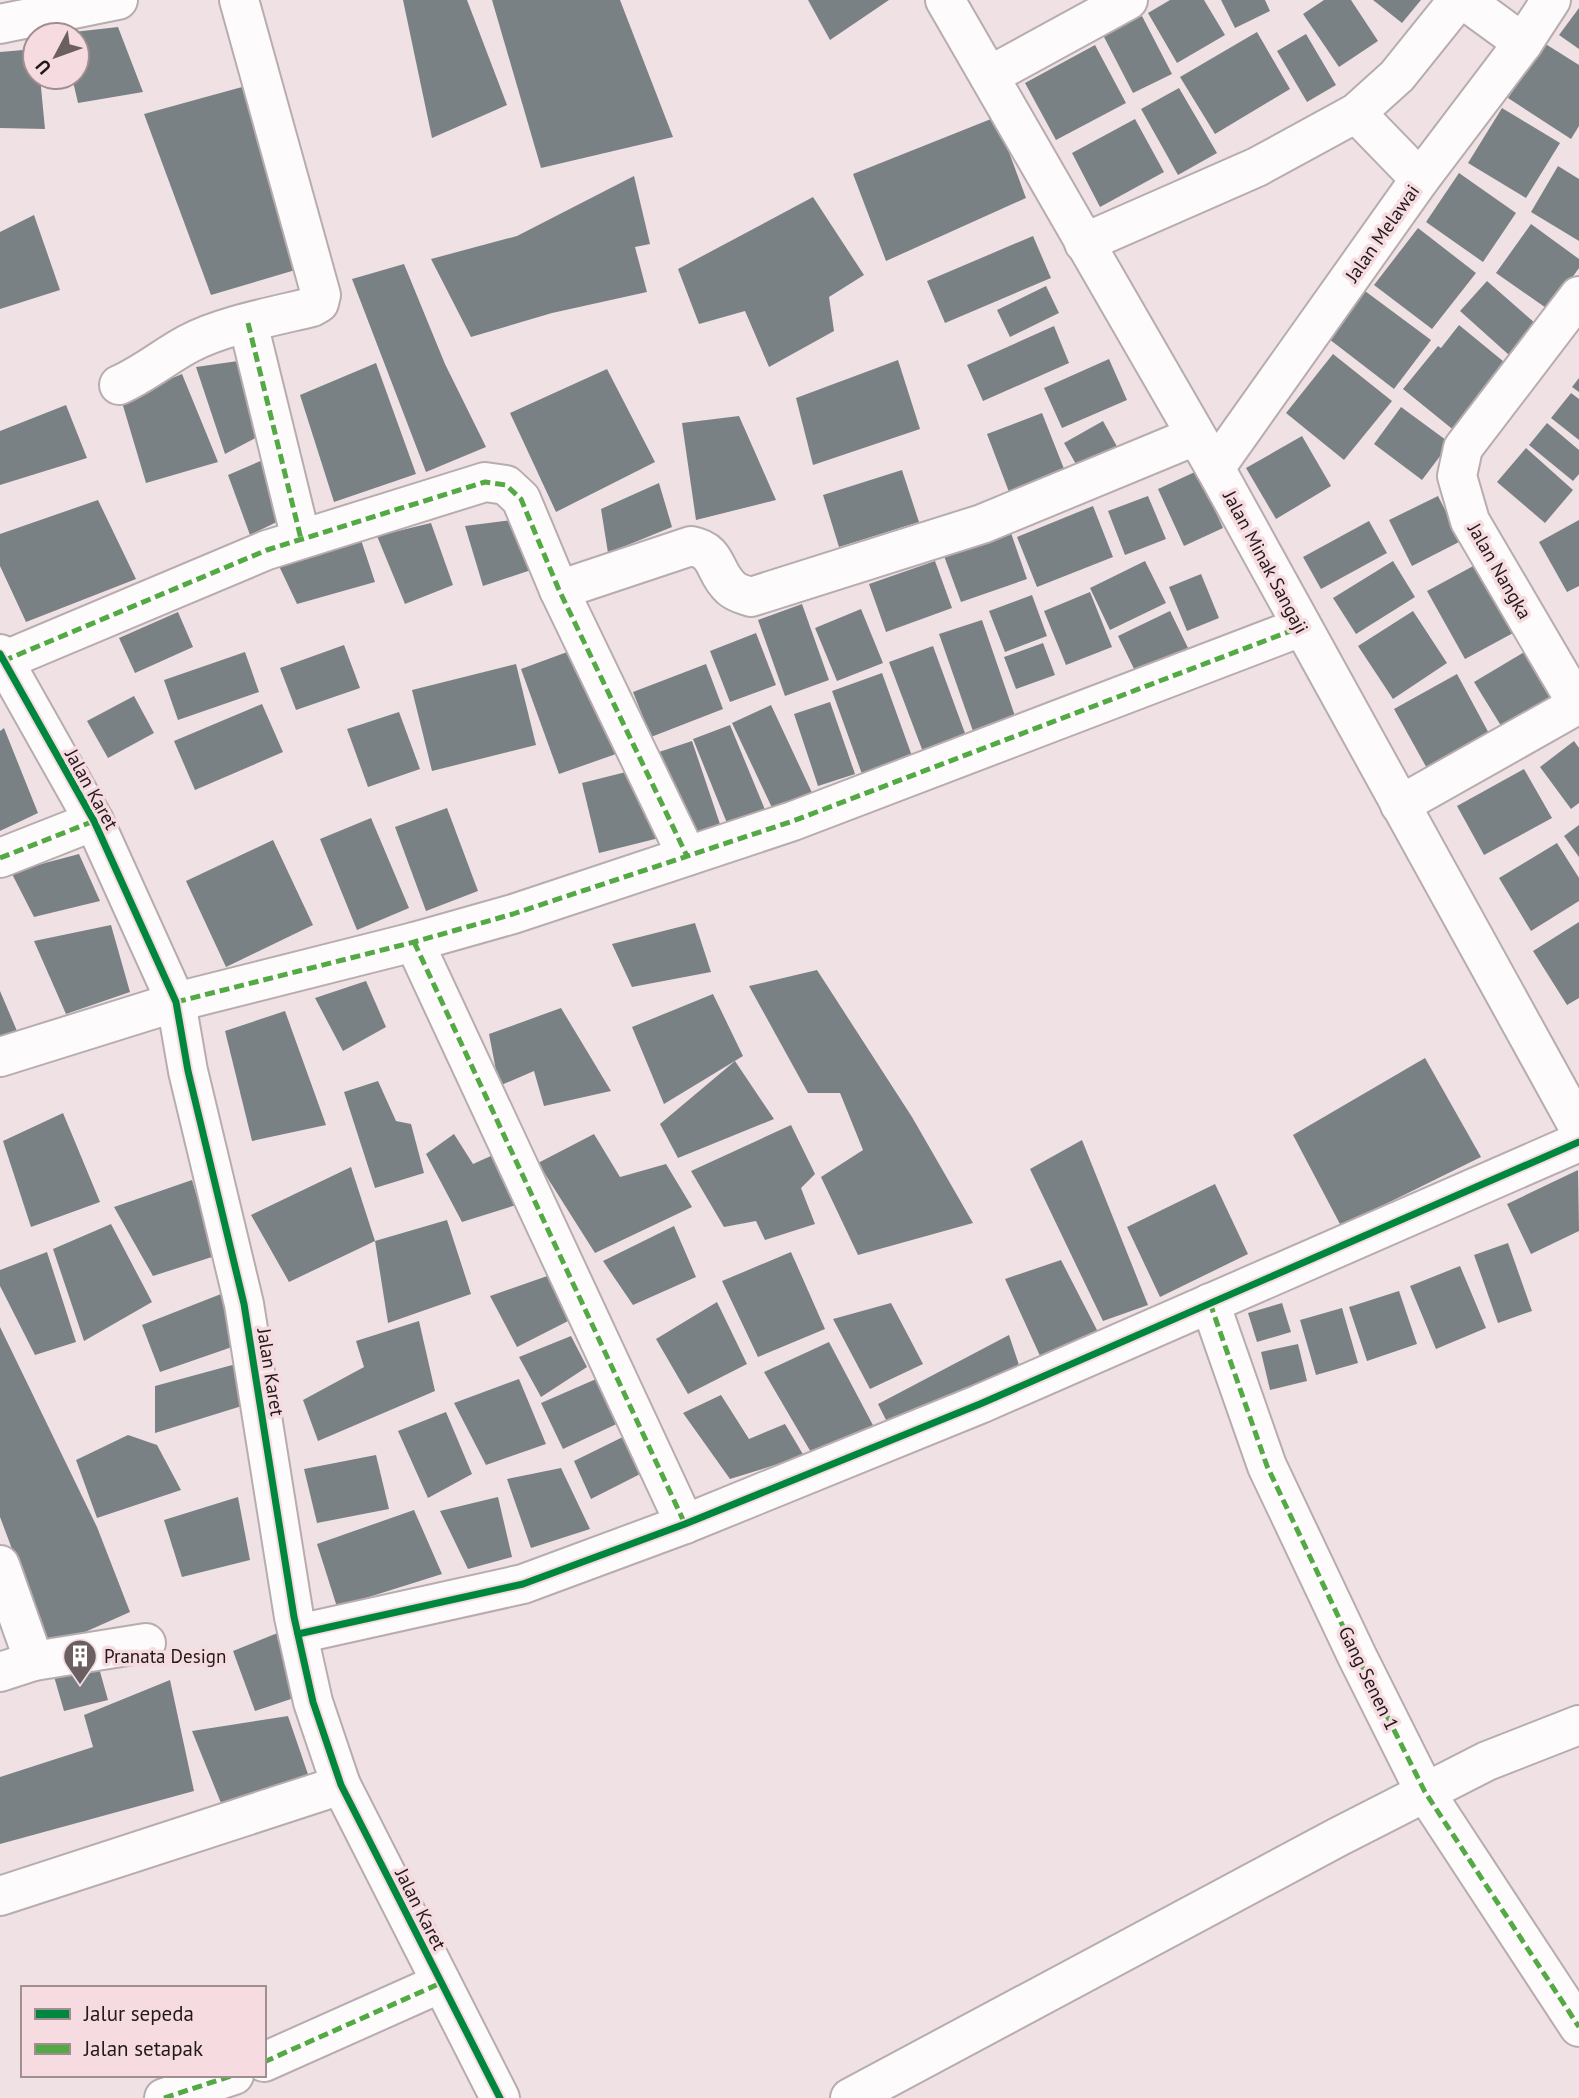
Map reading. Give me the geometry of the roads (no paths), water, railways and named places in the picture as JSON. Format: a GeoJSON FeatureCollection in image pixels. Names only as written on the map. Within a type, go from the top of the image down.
{"type":"FeatureCollection","features":[{"type":"Feature","properties":{"kind":"street"},"geometry":{"type":"LineString","coordinates":[[0,24],[118,0]]}},
{"type":"Feature","properties":{"kind":"street"},"geometry":{"type":"LineString","coordinates":[[119,385],[139,376],[190,343],[247,323],[312,307],[318,303],[321,295],[240,0]]}},
{"type":"Feature","properties":{"kind":"street","name":"Jalan Minak Sangaji"},"geometry":{"type":"LineString","coordinates":[[946,0],[1215,468],[1579,1128]]}},
{"type":"Feature","properties":{"kind":"street"},"geometry":{"type":"LineString","coordinates":[[989,76],[1128,0]]}},
{"type":"Feature","properties":{"kind":"street"},"geometry":{"type":"LineString","coordinates":[[1084,243],[1257,167],[1356,113],[1397,76],[1458,0]]}},
{"type":"Feature","properties":{"kind":"street"},"geometry":{"type":"LineString","coordinates":[[1464,0],[1523,43]]}},
{"type":"Feature","properties":{"kind":"street","name":"Jalan Melawai"},"geometry":{"type":"LineString","coordinates":[[1215,468],[1420,180],[1523,43],[1551,0]]}},
{"type":"Feature","properties":{"kind":"street"},"geometry":{"type":"LineString","coordinates":[[1356,113],[1420,180]]}},
{"type":"Feature","properties":{"kind":"street","name":"Jalan Nangka"},"geometry":{"type":"LineString","coordinates":[[1579,296],[1463,448],[1457,476],[1470,521],[1579,705]]}},
{"type":"Feature","properties":{"kind":"street"},"geometry":{"type":"LineString","coordinates":[[247,323],[301,539]]}},
{"type":"Feature","properties":{"kind":"street"},"geometry":{"type":"LineString","coordinates":[[559,590],[691,546],[703,548],[712,556],[723,579],[733,591],[751,597],[982,524],[1195,436]]}},
{"type":"Feature","properties":{"kind":"street"},"geometry":{"type":"LineString","coordinates":[[1,657],[267,550],[485,482],[506,485],[520,499],[559,590],[687,856]]}},
{"type":"Feature","properties":{"kind":"street"},"geometry":{"type":"LineString","coordinates":[[0,1057],[176,1002],[513,914],[793,821],[1301,627]]}},
{"type":"Feature","properties":{"kind":"street","name":"Jalan Karet"},"geometry":{"type":"LineString","coordinates":[[1,657],[94,821],[176,1002],[188,1071],[244,1304],[298,1634],[313,1702],[341,1785],[500,2098]]}},
{"type":"Feature","properties":{"kind":"street"},"geometry":{"type":"LineString","coordinates":[[1400,805],[1579,705]]}},
{"type":"Feature","properties":{"kind":"street"},"geometry":{"type":"LineString","coordinates":[[0,858],[94,821]]}},
{"type":"Feature","properties":{"kind":"street"},"geometry":{"type":"LineString","coordinates":[[414,942],[685,1524]]}},
{"type":"Feature","properties":{"kind":"street"},"geometry":{"type":"LineString","coordinates":[[298,1634],[523,1584],[685,1524],[980,1404],[1579,1142]]}},
{"type":"Feature","properties":{"kind":"street","name":"Gang Senen 1"},"geometry":{"type":"LineString","coordinates":[[1210,1304],[1267,1466],[1425,1792],[1579,2027]]}},
{"type":"Feature","properties":{"kind":"street"},"geometry":{"type":"LineString","coordinates":[[0,1565],[17,1666],[146,1643]]}},
{"type":"Feature","properties":{"kind":"street"},"geometry":{"type":"LineString","coordinates":[[850,2098],[1425,1792],[1487,1761],[1579,1725]]}},
{"type":"Feature","properties":{"kind":"street"},"geometry":{"type":"LineString","coordinates":[[0,1896],[341,1785]]}},
{"type":"Feature","properties":{"kind":"street"},"geometry":{"type":"LineString","coordinates":[[266,2061],[440,1983]]}},
{"type":"Feature","properties":{"kind":"street"},"geometry":{"type":"LineString","coordinates":[[164,2098],[228,2077]]}},
{"type":"Feature","properties":{"kind":"place","name":"Pranata Design"},"geometry":{"type":"Point","coordinates":[80,1686]}}]}
